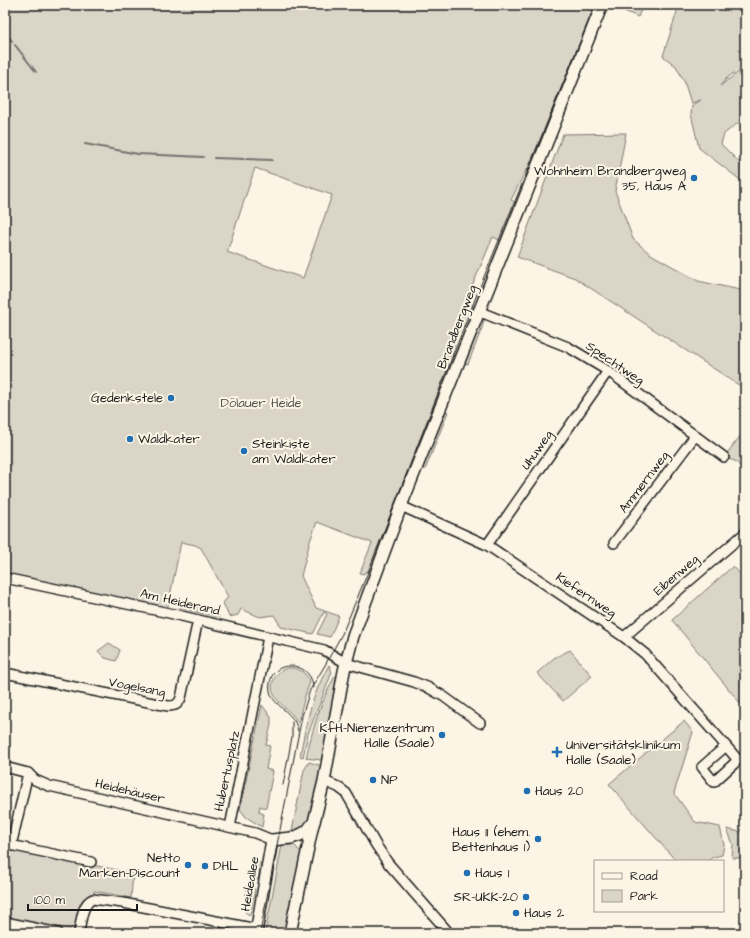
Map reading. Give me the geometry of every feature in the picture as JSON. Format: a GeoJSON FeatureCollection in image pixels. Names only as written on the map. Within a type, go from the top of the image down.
{"type":"FeatureCollection","features":[{"type":"Feature","properties":{"kind":"main road","name":"Brandbergweg"},"geometry":{"type":"LineString","coordinates":[[346,663],[352,641],[401,506],[602,5]]}},
{"type":"Feature","properties":{"kind":"main road"},"geometry":{"type":"LineString","coordinates":[[290,933],[306,855],[324,781],[346,663]]}},
{"type":"Feature","properties":{"kind":"main road","name":"Hubertusplatz"},"geometry":{"type":"LineString","coordinates":[[272,840],[291,838],[304,833],[314,822]]}},
{"type":"Feature","properties":{"kind":"main road"},"geometry":{"type":"LineString","coordinates":[[291,838],[298,842],[304,849],[306,855]]}},
{"type":"Feature","properties":{"kind":"main road","name":"Heideallee"},"geometry":{"type":"LineString","coordinates":[[256,931],[272,840]]}},
{"type":"Feature","properties":{"kind":"street","name":"Spechtweg"},"geometry":{"type":"LineString","coordinates":[[478,311],[568,347],[608,371],[724,457]]}},
{"type":"Feature","properties":{"kind":"street","name":"Uhuweg"},"geometry":{"type":"LineString","coordinates":[[487,545],[608,371]]}},
{"type":"Feature","properties":{"kind":"street","name":"Ammernweg"},"geometry":{"type":"LineString","coordinates":[[614,543],[695,436]]}},
{"type":"Feature","properties":{"kind":"street","name":"Kiefernweg"},"geometry":{"type":"LineString","coordinates":[[401,506],[487,545],[624,636],[645,654],[726,746]]}},
{"type":"Feature","properties":{"kind":"street","name":"Eibenweg"},"geometry":{"type":"LineString","coordinates":[[624,636],[745,533]]}},
{"type":"Feature","properties":{"kind":"street","name":"Am Heiderand"},"geometry":{"type":"LineString","coordinates":[[5,578],[162,611],[324,650],[346,663],[427,687],[443,696],[480,724]]}},
{"type":"Feature","properties":{"kind":"street","name":"Vogelsang"},"geometry":{"type":"LineString","coordinates":[[5,673],[174,706],[179,703],[181,698],[198,620]]}},
{"type":"Feature","properties":{"kind":"street","name":"Hubertusplatz"},"geometry":{"type":"LineString","coordinates":[[268,637],[230,827],[255,833],[272,840]]}},
{"type":"Feature","properties":{"kind":"street","name":"Heidehäuser"},"geometry":{"type":"LineString","coordinates":[[5,767],[28,773],[35,780],[49,786],[230,827]]}},
{"type":"Feature","properties":{"kind":"street"},"geometry":{"type":"LineString","coordinates":[[28,773],[8,845],[91,862]]}},
{"type":"Feature","properties":{"kind":"street"},"geometry":{"type":"LineString","coordinates":[[324,781],[338,787],[346,793],[388,863],[449,933]]}},
{"type":"Feature","properties":{"kind":"street"},"geometry":{"type":"LineString","coordinates":[[79,933],[85,905],[88,901],[93,899],[131,905],[256,931]]}},
{"type":"Feature","properties":{"kind":"street"},"geometry":{"type":"LineString","coordinates":[[5,922],[58,933]]}},
{"type":"Feature","properties":{"kind":"green space","name":"Dölauer Heide"},"geometry":{"type":"Polygon","coordinates":[[[5,5],[598,5],[530,172],[526,170],[511,200],[518,204],[503,242],[493,237],[468,296],[466,303],[476,307],[468,328],[460,325],[452,355],[456,356],[372,570],[363,574],[360,573],[372,543],[317,522],[310,541],[301,576],[316,608],[339,616],[330,637],[317,634],[327,614],[324,612],[313,634],[281,627],[274,615],[260,617],[241,609],[238,615],[229,617],[223,603],[228,597],[201,548],[181,542],[167,611],[5,578],[5,5]],[[255,168],[227,252],[303,278],[332,195],[255,168]]]}},
{"type":"Feature","properties":{"kind":"green space"},"geometry":{"type":"Polygon","coordinates":[[[616,5],[643,5],[638,17],[615,7],[616,5]]]}},
{"type":"Feature","properties":{"kind":"green space"},"geometry":{"type":"Polygon","coordinates":[[[679,5],[745,5],[745,64],[726,79],[720,86],[745,67],[745,116],[724,134],[721,144],[745,168],[745,185],[699,148],[691,114],[692,105],[701,100],[691,103],[684,81],[676,66],[663,56],[679,5]]]}},
{"type":"Feature","properties":{"kind":"green space"},"geometry":{"type":"Polygon","coordinates":[[[626,133],[615,191],[633,239],[649,253],[698,281],[745,291],[745,389],[575,278],[517,257],[563,134],[626,133]]]}},
{"type":"Feature","properties":{"kind":"green space"},"geometry":{"type":"Polygon","coordinates":[[[485,316],[468,364],[462,363],[481,318],[485,316]]]}},
{"type":"Feature","properties":{"kind":"green space"},"geometry":{"type":"Polygon","coordinates":[[[442,410],[448,412],[425,470],[420,467],[442,410]]]}},
{"type":"Feature","properties":{"kind":"green space"},"geometry":{"type":"Polygon","coordinates":[[[745,430],[745,476],[737,462],[724,457],[745,430]]]}},
{"type":"Feature","properties":{"kind":"green space"},"geometry":{"type":"Polygon","coordinates":[[[733,566],[745,580],[745,709],[672,620],[733,566]]]}},
{"type":"Feature","properties":{"kind":"green space"},"geometry":{"type":"Polygon","coordinates":[[[183,603],[217,612],[219,617],[179,608],[183,603]]]}},
{"type":"Feature","properties":{"kind":"green space"},"geometry":{"type":"Polygon","coordinates":[[[109,643],[120,650],[116,661],[105,658],[98,651],[109,643]]]}},
{"type":"Feature","properties":{"kind":"green space"},"geometry":{"type":"Polygon","coordinates":[[[570,650],[592,676],[563,701],[537,673],[554,658],[570,650]]]}},
{"type":"Feature","properties":{"kind":"green space"},"geometry":{"type":"Polygon","coordinates":[[[329,665],[332,672],[308,734],[303,757],[300,756],[310,709],[318,687],[329,665]]]}},
{"type":"Feature","properties":{"kind":"green space"},"geometry":{"type":"Polygon","coordinates":[[[287,668],[298,669],[306,675],[310,682],[298,723],[276,699],[272,688],[273,681],[276,676],[287,668]]]}},
{"type":"Feature","properties":{"kind":"green space"},"geometry":{"type":"Polygon","coordinates":[[[335,676],[337,677],[337,681],[321,760],[306,758],[311,737],[325,695],[335,676]]]}},
{"type":"Feature","properties":{"kind":"green space"},"geometry":{"type":"Polygon","coordinates":[[[262,705],[271,717],[271,725],[266,745],[270,746],[266,769],[273,771],[266,808],[260,806],[259,812],[264,814],[262,827],[246,817],[240,809],[262,705]]]}},
{"type":"Feature","properties":{"kind":"green space"},"geometry":{"type":"Polygon","coordinates":[[[684,721],[693,732],[674,793],[695,822],[720,827],[724,845],[722,855],[713,857],[709,860],[675,860],[609,784],[684,721]]]}},
{"type":"Feature","properties":{"kind":"green space"},"geometry":{"type":"Polygon","coordinates":[[[309,762],[322,766],[308,825],[292,834],[304,770],[309,762]]]}},
{"type":"Feature","properties":{"kind":"green space"},"geometry":{"type":"Polygon","coordinates":[[[745,827],[745,858],[732,858],[733,844],[727,829],[740,832],[745,827]]]}},
{"type":"Feature","properties":{"kind":"green space"},"geometry":{"type":"Polygon","coordinates":[[[282,845],[294,845],[304,855],[287,933],[265,933],[282,845]]]}},
{"type":"Feature","properties":{"kind":"green space"},"geometry":{"type":"Polygon","coordinates":[[[5,848],[133,873],[131,898],[94,891],[94,895],[87,897],[83,901],[78,923],[75,927],[69,929],[5,916],[5,848]]]}},
{"type":"Feature","properties":{"kind":"green space"},"geometry":{"type":"Polygon","coordinates":[[[251,862],[261,863],[258,880],[248,878],[249,876],[254,877],[255,869],[250,868],[251,862]]]}},
{"type":"Feature","properties":{"kind":"green space"},"geometry":{"type":"Polygon","coordinates":[[[247,886],[253,887],[255,890],[250,916],[243,910],[247,910],[251,891],[246,890],[247,886]]]}},
{"type":"Feature","properties":{"kind":"waterway"},"geometry":{"type":"LineString","coordinates":[[5,32],[12,41]]}},
{"type":"Feature","properties":{"kind":"waterway"},"geometry":{"type":"LineString","coordinates":[[15,45],[36,72]]}},
{"type":"Feature","properties":{"kind":"waterway"},"geometry":{"type":"LineString","coordinates":[[85,144],[138,154],[203,157]]}},
{"type":"Feature","properties":{"kind":"waterway"},"geometry":{"type":"LineString","coordinates":[[214,158],[272,160]]}},
{"type":"Feature","properties":{"kind":"tram line"},"geometry":{"type":"LineString","coordinates":[[260,933],[302,716],[310,690],[342,634],[366,577],[475,299],[595,5]]}},
{"type":"Feature","properties":{"kind":"tram line"},"geometry":{"type":"LineString","coordinates":[[298,731],[292,717],[272,697],[270,683],[273,675],[278,669],[285,666],[293,666],[307,672],[311,679],[313,688]]}},
{"type":"Feature","properties":{"kind":"tram line"},"geometry":{"type":"LineString","coordinates":[[283,785],[292,737],[292,722]]}},
{"type":"Feature","properties":{"kind":"place","name":"Wohnheim Brandbergweg 35, Haus A"},"geometry":{"type":"Point","coordinates":[694,178]}},
{"type":"Feature","properties":{"kind":"place","name":"Gedenkstele"},"geometry":{"type":"Point","coordinates":[171,398]}},
{"type":"Feature","properties":{"kind":"place","name":"Waldkater"},"geometry":{"type":"Point","coordinates":[130,439]}},
{"type":"Feature","properties":{"kind":"place","name":"Steinkiste am Waldkater"},"geometry":{"type":"Point","coordinates":[244,451]}},
{"type":"Feature","properties":{"kind":"place","name":"KfH-Nierenzentrum Halle (Saale)"},"geometry":{"type":"Point","coordinates":[442,735]}},
{"type":"Feature","properties":{"kind":"place","name":"Universitätsklinikum Halle (Saale)"},"geometry":{"type":"Point","coordinates":[557,752]}},
{"type":"Feature","properties":{"kind":"place","name":"NP"},"geometry":{"type":"Point","coordinates":[373,780]}},
{"type":"Feature","properties":{"kind":"place","name":"Haus 20"},"geometry":{"type":"Point","coordinates":[527,791]}},
{"type":"Feature","properties":{"kind":"place","name":"Haus 11 (ehem. Bettenhaus 1)"},"geometry":{"type":"Point","coordinates":[538,839]}},
{"type":"Feature","properties":{"kind":"place","name":"Netto Marken-Discount"},"geometry":{"type":"Point","coordinates":[188,865]}},
{"type":"Feature","properties":{"kind":"place","name":"DHL"},"geometry":{"type":"Point","coordinates":[205,866]}},
{"type":"Feature","properties":{"kind":"place","name":"Haus 1"},"geometry":{"type":"Point","coordinates":[467,873]}},
{"type":"Feature","properties":{"kind":"place","name":"SR-UKK-20"},"geometry":{"type":"Point","coordinates":[526,897]}},
{"type":"Feature","properties":{"kind":"place","name":"Haus 2"},"geometry":{"type":"Point","coordinates":[516,913]}}]}
